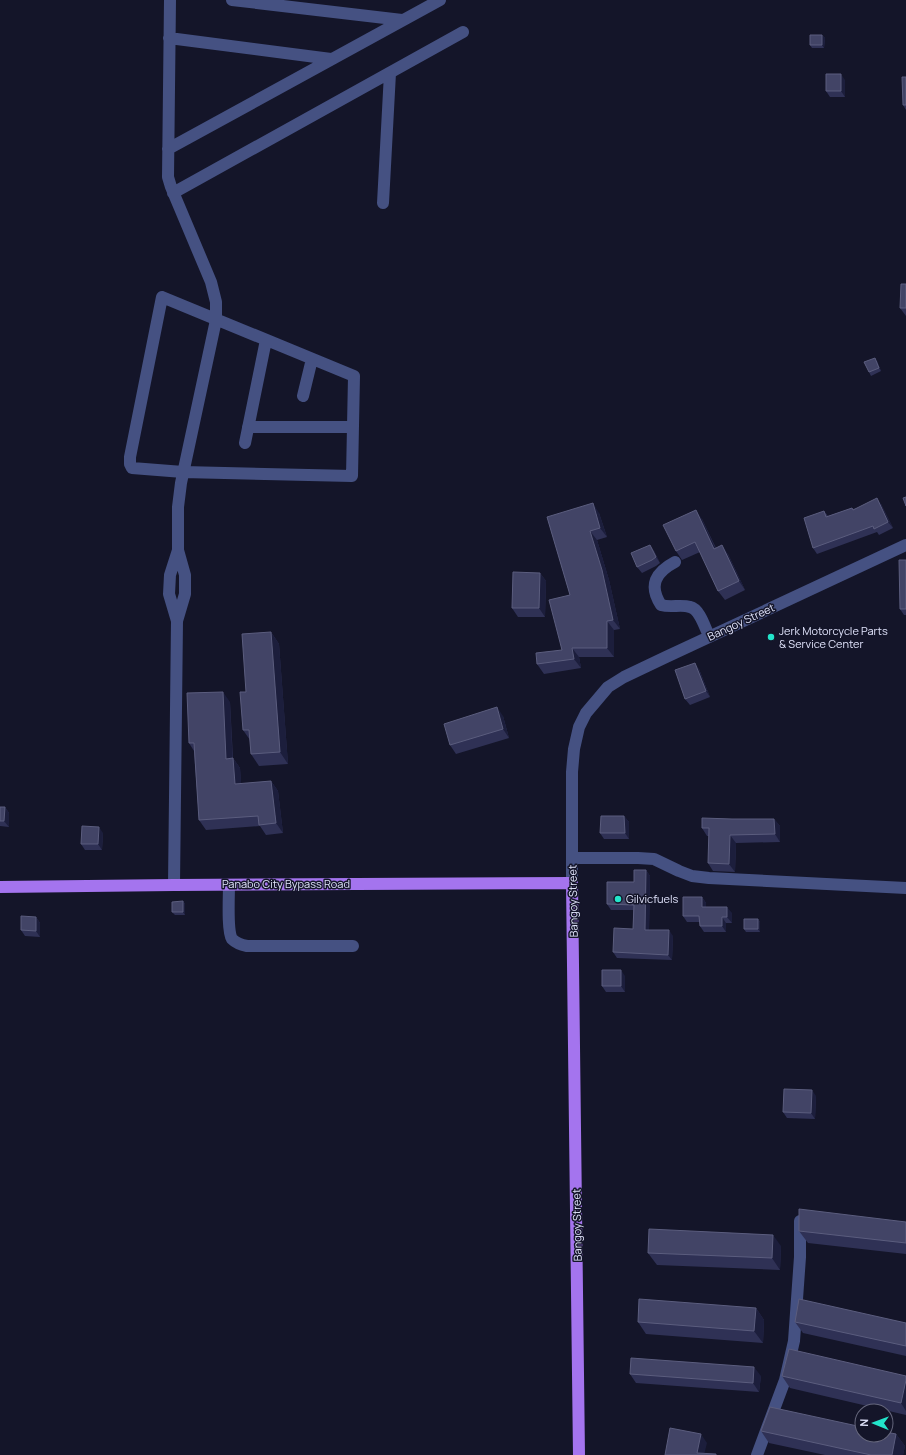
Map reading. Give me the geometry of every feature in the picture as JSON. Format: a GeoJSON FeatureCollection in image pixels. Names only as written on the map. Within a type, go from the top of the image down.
{"type":"FeatureCollection","features":[{"type":"Feature","properties":{"kind":"main road","name":"Panabo City Bypass Road"},"geometry":{"type":"LineString","coordinates":[[0,888],[174,885],[572,883]]}},
{"type":"Feature","properties":{"kind":"main road","name":"Bangoy Street"},"geometry":{"type":"LineString","coordinates":[[572,883],[580,1455]]}},
{"type":"Feature","properties":{"kind":"street"},"geometry":{"type":"LineString","coordinates":[[170,0],[168,177],[173,193],[211,282],[216,302],[216,320],[178,499],[178,550],[185,575],[185,594],[177,622],[174,885]]}},
{"type":"Feature","properties":{"kind":"street"},"geometry":{"type":"LineString","coordinates":[[232,0],[402,20]]}},
{"type":"Feature","properties":{"kind":"street"},"geometry":{"type":"LineString","coordinates":[[168,149],[440,0]]}},
{"type":"Feature","properties":{"kind":"street"},"geometry":{"type":"LineString","coordinates":[[173,193],[463,32]]}},
{"type":"Feature","properties":{"kind":"street"},"geometry":{"type":"LineString","coordinates":[[169,38],[331,59]]}},
{"type":"Feature","properties":{"kind":"street"},"geometry":{"type":"LineString","coordinates":[[383,203],[390,73]]}},
{"type":"Feature","properties":{"kind":"street"},"geometry":{"type":"LineString","coordinates":[[162,297],[216,320],[354,376],[352,476],[183,472],[135,469],[131,466],[129,461],[162,297]]}},
{"type":"Feature","properties":{"kind":"street"},"geometry":{"type":"LineString","coordinates":[[245,443],[266,340]]}},
{"type":"Feature","properties":{"kind":"street"},"geometry":{"type":"LineString","coordinates":[[303,396],[312,359]]}},
{"type":"Feature","properties":{"kind":"street"},"geometry":{"type":"LineString","coordinates":[[248,427],[353,428]]}},
{"type":"Feature","properties":{"kind":"street","name":"Bangoy Street"},"geometry":{"type":"LineString","coordinates":[[572,883],[572,772],[574,749],[579,727],[586,713],[608,687],[624,676],[906,545]]}},
{"type":"Feature","properties":{"kind":"street"},"geometry":{"type":"LineString","coordinates":[[675,562],[669,565],[657,576],[654,584],[656,598],[661,605],[668,607],[690,607],[696,610],[710,636]]}},
{"type":"Feature","properties":{"kind":"street"},"geometry":{"type":"LineString","coordinates":[[572,858],[654,859],[692,876],[709,878],[906,888]]}},
{"type":"Feature","properties":{"kind":"street"},"geometry":{"type":"LineString","coordinates":[[229,885],[229,931],[233,940],[240,944],[247,946],[353,946]]}},
{"type":"Feature","properties":{"kind":"street"},"geometry":{"type":"LineString","coordinates":[[757,1455],[785,1380],[794,1341],[800,1257],[800,1222]]}},
{"type":"Feature","properties":{"kind":"building"},"geometry":{"type":"Polygon","coordinates":[[[810,35],[822,35],[822,45],[810,45],[810,35]]]}},
{"type":"Feature","properties":{"kind":"building"},"geometry":{"type":"Polygon","coordinates":[[[826,74],[841,74],[841,91],[826,91],[826,74]]]}},
{"type":"Feature","properties":{"kind":"building"},"geometry":{"type":"Polygon","coordinates":[[[902,77],[906,77],[906,105],[903,105],[902,77]]]}},
{"type":"Feature","properties":{"kind":"building"},"geometry":{"type":"Polygon","coordinates":[[[901,284],[906,284],[906,308],[900,308],[901,284]]]}},
{"type":"Feature","properties":{"kind":"building"},"geometry":{"type":"Polygon","coordinates":[[[875,358],[879,368],[869,372],[864,362],[875,358]]]}},
{"type":"Feature","properties":{"kind":"building"},"geometry":{"type":"Polygon","coordinates":[[[906,497],[906,506],[903,498],[906,497]]]}},
{"type":"Feature","properties":{"kind":"building"},"geometry":{"type":"Polygon","coordinates":[[[877,498],[888,522],[874,529],[873,526],[813,548],[804,518],[824,511],[826,517],[852,508],[853,510],[877,498]]]}},
{"type":"Feature","properties":{"kind":"building"},"geometry":{"type":"Polygon","coordinates":[[[593,503],[600,528],[590,531],[602,570],[613,620],[607,621],[607,648],[572,648],[574,659],[537,664],[536,653],[562,650],[549,600],[570,595],[547,517],[593,503]]]}},
{"type":"Feature","properties":{"kind":"building"},"geometry":{"type":"Polygon","coordinates":[[[696,510],[714,549],[722,545],[739,581],[718,591],[695,542],[676,551],[663,525],[696,510]]]}},
{"type":"Feature","properties":{"kind":"building"},"geometry":{"type":"Polygon","coordinates":[[[650,545],[656,557],[637,567],[631,553],[650,545]]]}},
{"type":"Feature","properties":{"kind":"building"},"geometry":{"type":"Polygon","coordinates":[[[899,560],[906,560],[906,609],[900,609],[899,560]]]}},
{"type":"Feature","properties":{"kind":"building"},"geometry":{"type":"Polygon","coordinates":[[[513,572],[540,573],[539,608],[512,608],[513,572]]]}},
{"type":"Feature","properties":{"kind":"building"},"geometry":{"type":"Polygon","coordinates":[[[271,632],[280,752],[251,754],[249,730],[243,730],[240,692],[246,692],[242,634],[271,632]]]}},
{"type":"Feature","properties":{"kind":"building"},"geometry":{"type":"Polygon","coordinates":[[[695,663],[706,691],[685,699],[675,670],[695,663]]]}},
{"type":"Feature","properties":{"kind":"building"},"geometry":{"type":"Polygon","coordinates":[[[223,692],[226,759],[233,758],[235,784],[271,781],[276,823],[259,825],[258,816],[199,820],[194,743],[189,743],[187,693],[223,692]]]}},
{"type":"Feature","properties":{"kind":"building"},"geometry":{"type":"Polygon","coordinates":[[[497,707],[503,729],[450,745],[444,724],[497,707]]]}},
{"type":"Feature","properties":{"kind":"building"},"geometry":{"type":"Polygon","coordinates":[[[0,807],[5,807],[4,821],[0,821],[0,807]]]}},
{"type":"Feature","properties":{"kind":"building"},"geometry":{"type":"Polygon","coordinates":[[[601,816],[624,816],[625,833],[600,833],[601,816]]]}},
{"type":"Feature","properties":{"kind":"building"},"geometry":{"type":"Polygon","coordinates":[[[702,818],[774,819],[775,834],[730,835],[729,864],[708,863],[709,828],[702,828],[702,818]]]}},
{"type":"Feature","properties":{"kind":"building"},"geometry":{"type":"Polygon","coordinates":[[[82,826],[99,827],[98,844],[81,844],[82,826]]]}},
{"type":"Feature","properties":{"kind":"building"},"geometry":{"type":"Polygon","coordinates":[[[634,870],[646,870],[645,930],[669,930],[668,955],[613,952],[614,928],[633,929],[634,905],[607,904],[607,882],[634,882],[634,870]]]}},
{"type":"Feature","properties":{"kind":"building"},"geometry":{"type":"Polygon","coordinates":[[[683,897],[702,897],[702,907],[727,907],[727,917],[722,917],[722,926],[700,926],[699,916],[683,916],[683,897]]]}},
{"type":"Feature","properties":{"kind":"building"},"geometry":{"type":"Polygon","coordinates":[[[183,901],[183,912],[172,912],[172,902],[183,901]]]}},
{"type":"Feature","properties":{"kind":"building"},"geometry":{"type":"Polygon","coordinates":[[[21,916],[36,917],[36,931],[21,930],[21,916]]]}},
{"type":"Feature","properties":{"kind":"building"},"geometry":{"type":"Polygon","coordinates":[[[744,919],[758,919],[758,929],[744,929],[744,919]]]}},
{"type":"Feature","properties":{"kind":"building"},"geometry":{"type":"Polygon","coordinates":[[[602,970],[621,970],[621,986],[602,986],[602,970]]]}},
{"type":"Feature","properties":{"kind":"building"},"geometry":{"type":"Polygon","coordinates":[[[784,1089],[812,1090],[811,1113],[783,1112],[784,1089]]]}},
{"type":"Feature","properties":{"kind":"building"},"geometry":{"type":"Polygon","coordinates":[[[799,1209],[906,1222],[906,1243],[799,1231],[799,1209]]]}},
{"type":"Feature","properties":{"kind":"building"},"geometry":{"type":"Polygon","coordinates":[[[649,1229],[773,1235],[772,1258],[648,1253],[649,1229]]]}},
{"type":"Feature","properties":{"kind":"building"},"geometry":{"type":"Polygon","coordinates":[[[639,1299],[756,1308],[754,1331],[638,1322],[639,1299]]]}},
{"type":"Feature","properties":{"kind":"building"},"geometry":{"type":"Polygon","coordinates":[[[799,1299],[906,1323],[906,1346],[795,1322],[799,1299]]]}},
{"type":"Feature","properties":{"kind":"building"},"geometry":{"type":"Polygon","coordinates":[[[789,1349],[906,1376],[901,1403],[782,1376],[789,1349]]]}},
{"type":"Feature","properties":{"kind":"building"},"geometry":{"type":"Polygon","coordinates":[[[631,1358],[754,1367],[753,1383],[630,1374],[631,1358]]]}},
{"type":"Feature","properties":{"kind":"building"},"geometry":{"type":"Polygon","coordinates":[[[770,1407],[854,1425],[854,1443],[894,1443],[894,1434],[896,1434],[892,1455],[871,1455],[761,1431],[770,1407]]]}},
{"type":"Feature","properties":{"kind":"building"},"geometry":{"type":"Polygon","coordinates":[[[670,1428],[701,1434],[697,1453],[716,1455],[665,1455],[670,1428]]]}},
{"type":"Feature","properties":{"kind":"place","name":"Jerk Motorcycle Parts & Service Center"},"geometry":{"type":"Point","coordinates":[771,637]}},
{"type":"Feature","properties":{"kind":"place","name":"Gilvicfuels"},"geometry":{"type":"Point","coordinates":[618,899]}}]}
